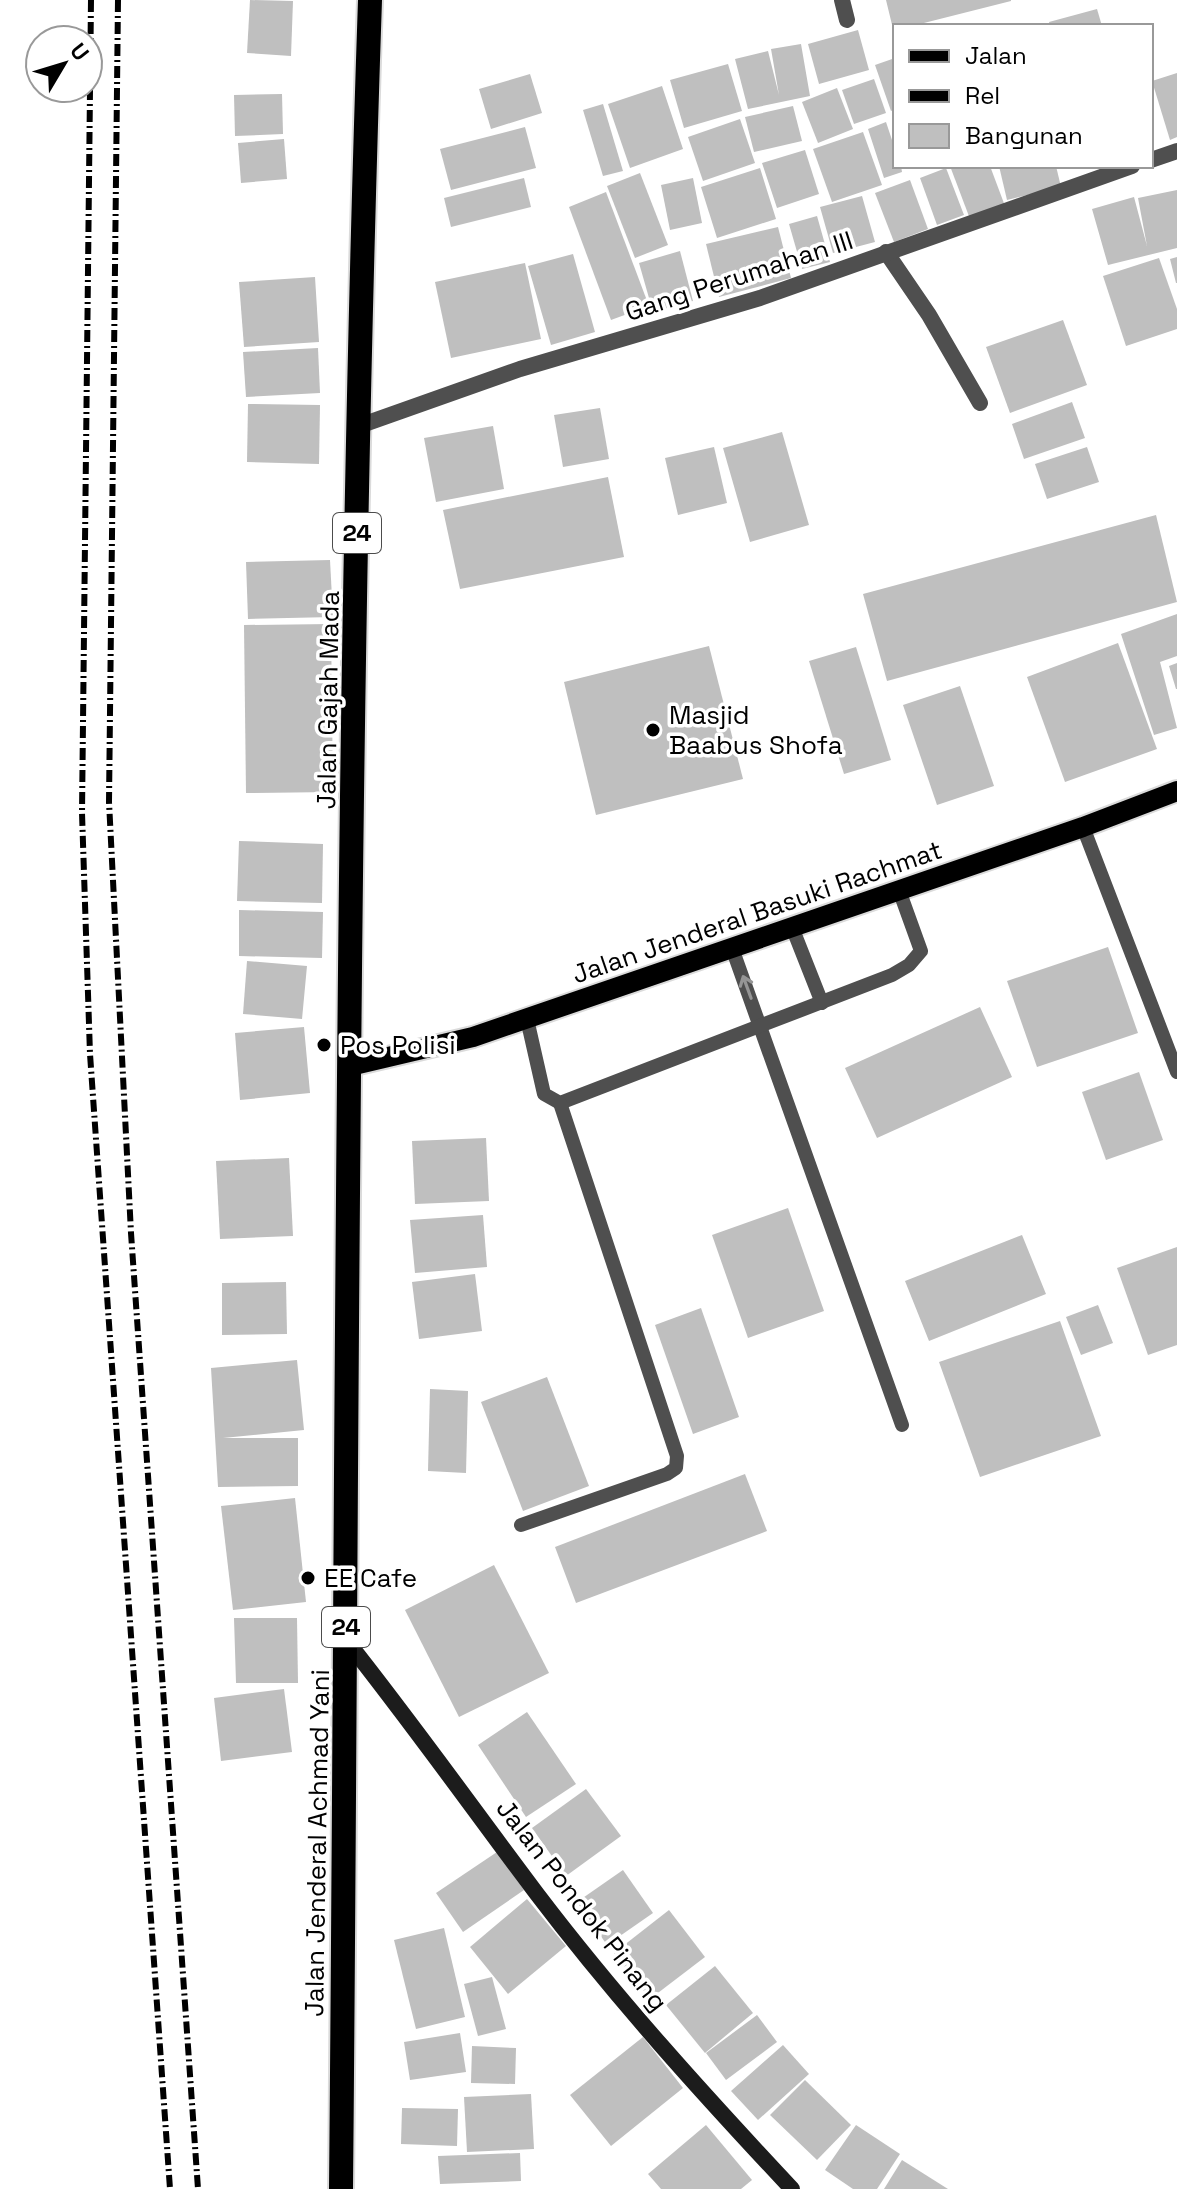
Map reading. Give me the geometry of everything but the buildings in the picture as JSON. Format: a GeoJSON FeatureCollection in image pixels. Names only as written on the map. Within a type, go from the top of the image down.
{"type":"FeatureCollection","features":[{"type":"Feature","properties":{"kind":"highway","name":"Jalan Gajah Mada"},"geometry":{"type":"LineString","coordinates":[[350,1066],[359,426],[370,0]]}},
{"type":"Feature","properties":{"kind":"highway","name":"Jalan Jenderal Achmad Yani"},"geometry":{"type":"LineString","coordinates":[[341,2189],[350,1066]]}},
{"type":"Feature","properties":{"kind":"main road","name":"Jalan Jenderal Basuki Rachmat"},"geometry":{"type":"LineString","coordinates":[[350,1066],[473,1037],[1083,827],[1177,791]]}},
{"type":"Feature","properties":{"kind":"street"},"geometry":{"type":"LineString","coordinates":[[842,0],[847,20]]}},
{"type":"Feature","properties":{"kind":"street"},"geometry":{"type":"LineString","coordinates":[[1153,159],[1177,151]]}},
{"type":"Feature","properties":{"kind":"street","name":"Gang Perumahan III"},"geometry":{"type":"LineString","coordinates":[[359,426],[520,369],[760,298],[1126,168]]}},
{"type":"Feature","properties":{"kind":"street"},"geometry":{"type":"LineString","coordinates":[[886,252],[980,403]]}},
{"type":"Feature","properties":{"kind":"street","name":"Jalan Pondok Pinang"},"geometry":{"type":"LineString","coordinates":[[346,1640],[432,1748],[537,1894],[603,1977],[702,2094],[792,2189]]}},
{"type":"Feature","properties":{"kind":"lane"},"geometry":{"type":"LineString","coordinates":[[1083,827],[1177,1072]]}},
{"type":"Feature","properties":{"kind":"lane"},"geometry":{"type":"LineString","coordinates":[[560,1103],[822,1003],[909,965],[921,951],[899,890]]}},
{"type":"Feature","properties":{"kind":"lane"},"geometry":{"type":"LineString","coordinates":[[792,927],[822,1003]]}},
{"type":"Feature","properties":{"kind":"lane"},"geometry":{"type":"LineString","coordinates":[[732,948],[902,1425]]}},
{"type":"Feature","properties":{"kind":"lane"},"geometry":{"type":"LineString","coordinates":[[521,1525],[667,1474],[676,1468],[677,1456],[560,1103],[544,1094],[527,1019]]}},
{"type":"Feature","properties":{"kind":"railway"},"geometry":{"type":"LineString","coordinates":[[91,0],[82,813],[90,1054],[170,2189]]}},
{"type":"Feature","properties":{"kind":"railway"},"geometry":{"type":"LineString","coordinates":[[118,0],[109,802],[131,1233],[198,2189]]}},
{"type":"Feature","properties":{"kind":"place","name":"Masjid Baabus Shofa"},"geometry":{"type":"Point","coordinates":[653,730]}},
{"type":"Feature","properties":{"kind":"place","name":"Pos Polisi"},"geometry":{"type":"Point","coordinates":[324,1045]}},
{"type":"Feature","properties":{"kind":"place","name":"EE Cafe"},"geometry":{"type":"Point","coordinates":[308,1578]}}]}
